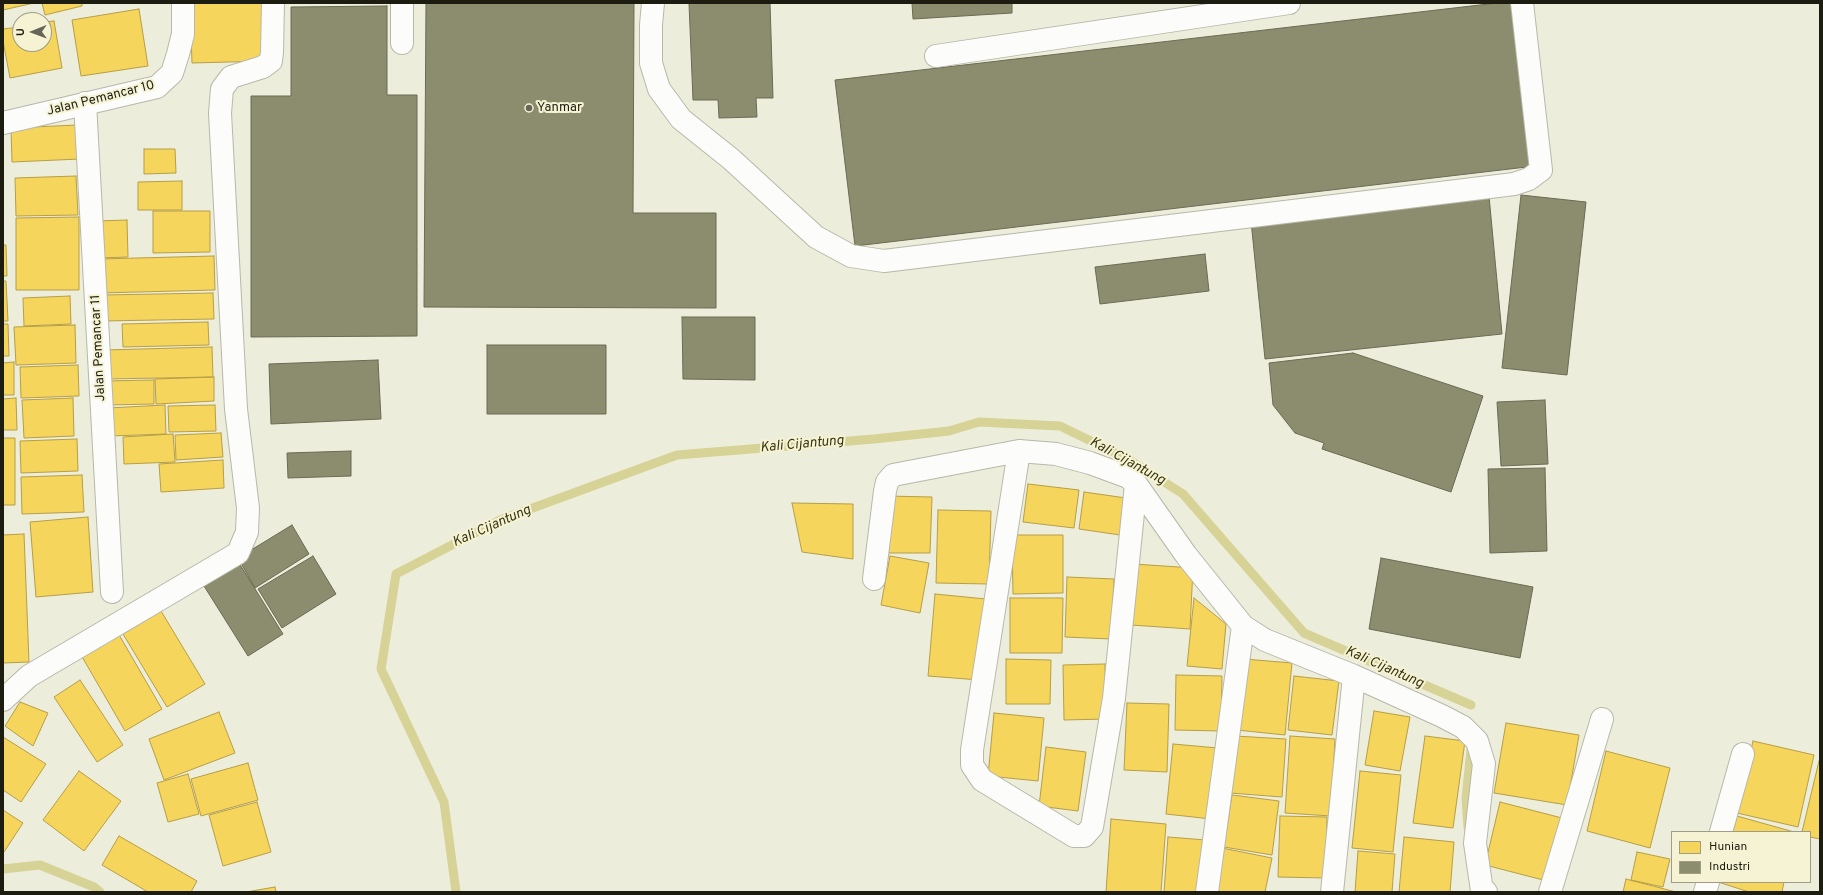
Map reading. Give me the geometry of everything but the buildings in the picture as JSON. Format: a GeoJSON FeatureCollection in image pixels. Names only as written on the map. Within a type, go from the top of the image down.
{"type":"FeatureCollection","features":[{"type":"Feature","properties":{"kind":"street","name":"Jalan Pemancar 10"},"geometry":{"type":"LineString","coordinates":[[3,123],[157,87],[172,73],[183,34],[183,3]]}},
{"type":"Feature","properties":{"kind":"street"},"geometry":{"type":"LineString","coordinates":[[3,700],[29,676],[238,552],[247,532],[248,508],[236,409],[220,114],[222,90],[231,77],[263,67],[270,61],[272,52],[274,3]]}},
{"type":"Feature","properties":{"kind":"street"},"geometry":{"type":"LineString","coordinates":[[402,3],[402,43]]}},
{"type":"Feature","properties":{"kind":"street"},"geometry":{"type":"LineString","coordinates":[[653,3],[651,25],[652,63],[659,89],[681,120],[731,159],[816,237],[850,256],[884,261],[1514,184],[1529,179],[1541,170],[1522,3]]}},
{"type":"Feature","properties":{"kind":"street"},"geometry":{"type":"LineString","coordinates":[[936,56],[1289,3]]}},
{"type":"Feature","properties":{"kind":"street","name":"Jalan Pemancar 11"},"geometry":{"type":"LineString","coordinates":[[86,103],[112,592]]}},
{"type":"Feature","properties":{"kind":"street"},"geometry":{"type":"LineString","coordinates":[[1019,451],[972,750],[972,765],[982,780],[1074,836],[1084,836],[1092,827],[1114,698],[1136,484]]}},
{"type":"Feature","properties":{"kind":"street"},"geometry":{"type":"LineString","coordinates":[[874,579],[885,491],[887,482],[893,475],[1019,451],[1056,454],[1090,463],[1128,477],[1136,484],[1186,555],[1243,626],[1265,640],[1354,676],[1464,727],[1477,741],[1484,764],[1475,843],[1483,892]]}},
{"type":"Feature","properties":{"kind":"street"},"geometry":{"type":"LineString","coordinates":[[1207,892],[1243,626]]}},
{"type":"Feature","properties":{"kind":"street"},"geometry":{"type":"LineString","coordinates":[[1332,892],[1354,676]]}},
{"type":"Feature","properties":{"kind":"street"},"geometry":{"type":"LineString","coordinates":[[1550,892],[1602,719]]}},
{"type":"Feature","properties":{"kind":"street"},"geometry":{"type":"LineString","coordinates":[[1721,831],[1743,754]]}},
{"type":"Feature","properties":{"kind":"waterway","name":"Kali Cijantung"},"geometry":{"type":"LineString","coordinates":[[456,892],[444,802],[381,669],[396,574],[500,520],[677,455],[874,439],[949,431],[979,422],[1060,426],[1128,459],[1183,494],[1304,633],[1471,705]]}},
{"type":"Feature","properties":{"kind":"waterway","name":"Kali Cijantung"},"geometry":{"type":"LineString","coordinates":[[1468,828],[1466,798],[1471,750]]}},
{"type":"Feature","properties":{"kind":"waterway","name":"Kali Cijantung"},"geometry":{"type":"LineString","coordinates":[[3,869],[40,865],[94,887],[100,892]]}},
{"type":"Feature","properties":{"kind":"place","name":"Yanmar"},"geometry":{"type":"Point","coordinates":[529,108]}}]}
